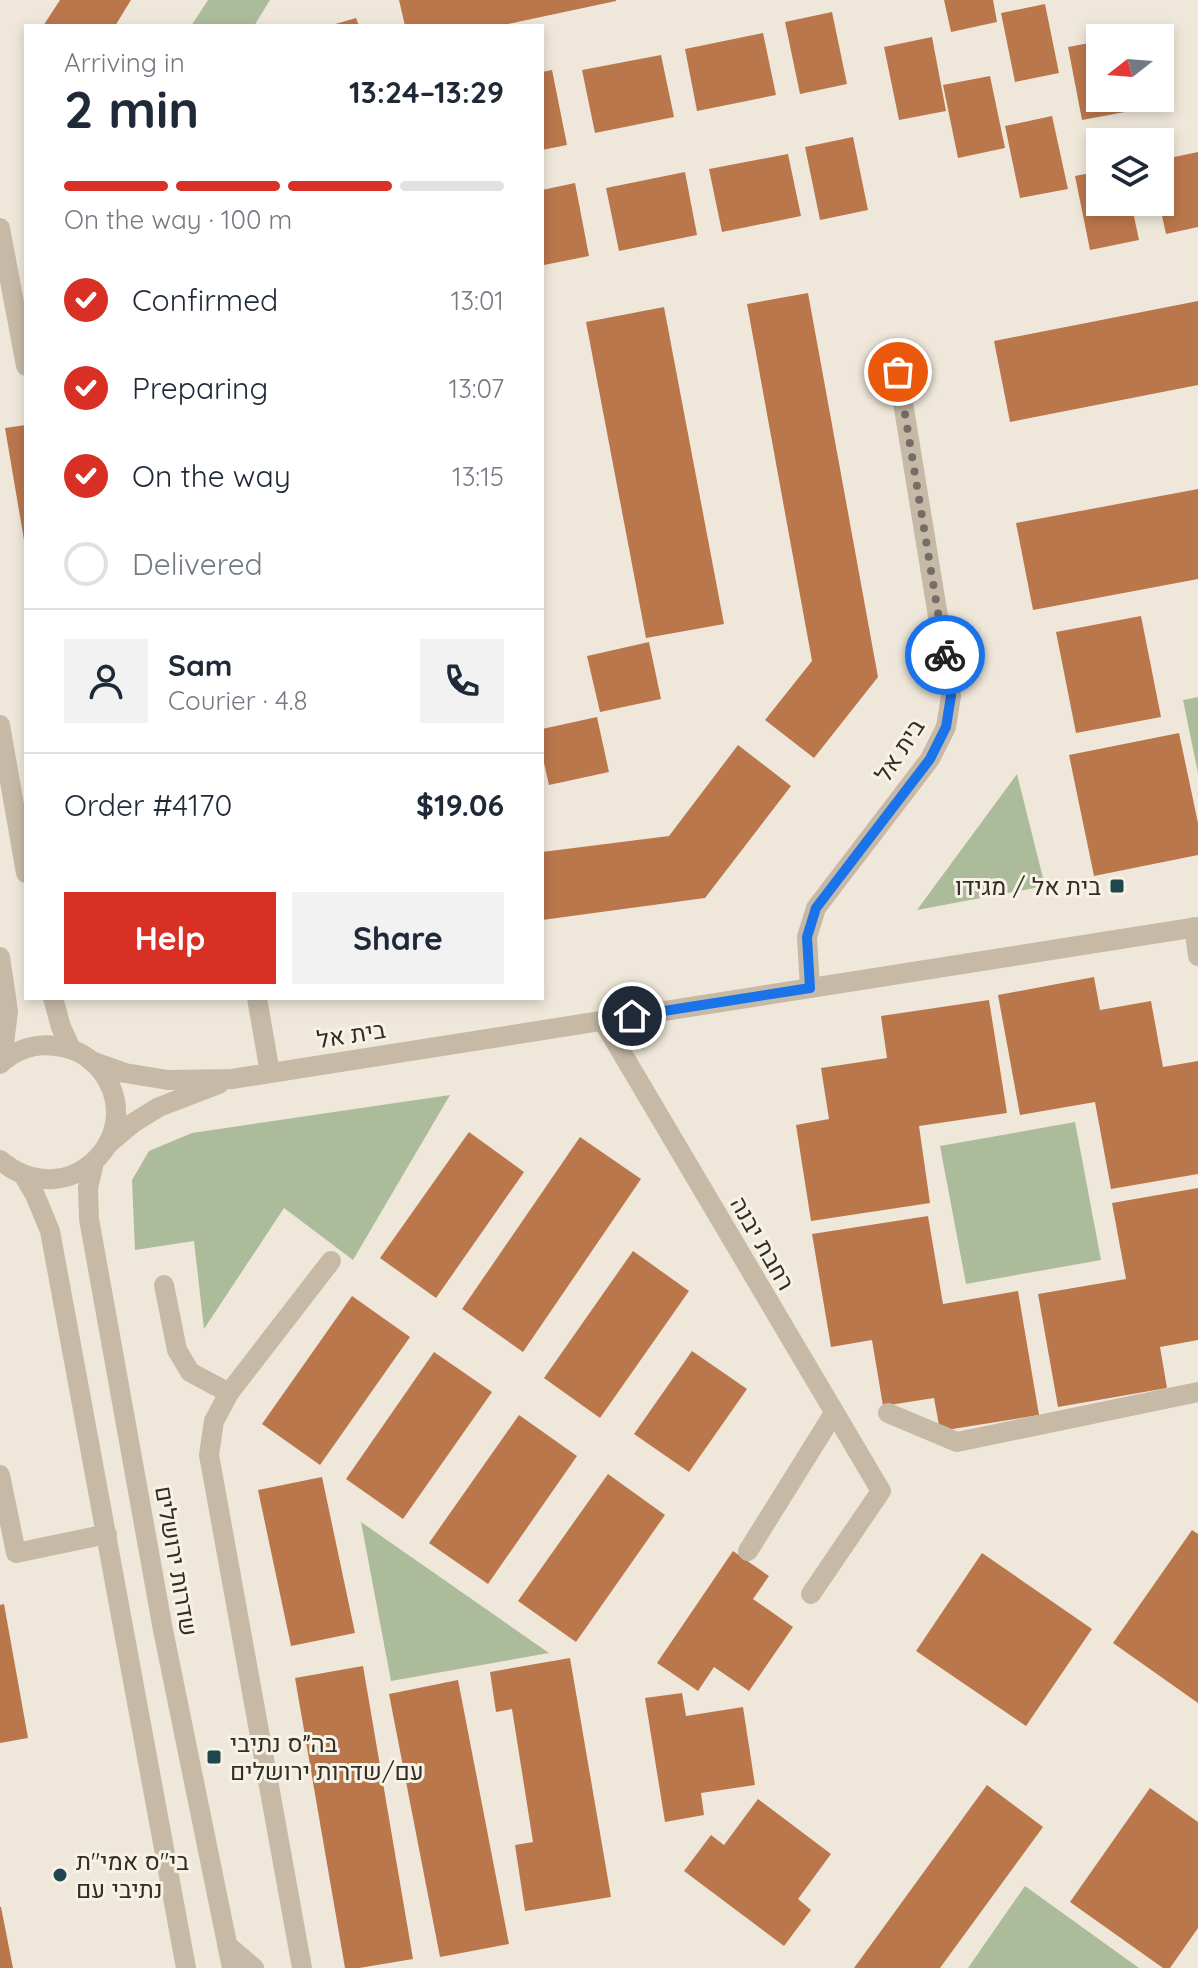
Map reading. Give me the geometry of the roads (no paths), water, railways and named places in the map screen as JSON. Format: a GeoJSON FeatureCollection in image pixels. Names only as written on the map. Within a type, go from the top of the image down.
{"type":"FeatureCollection","features":[{"type":"Feature","properties":{"kind":"street"},"geometry":{"type":"LineString","coordinates":[[0,228],[24,355]]}},
{"type":"Feature","properties":{"kind":"street","name":"בית אל"},"geometry":{"type":"LineString","coordinates":[[810,988],[807,937],[816,908],[930,759],[946,727],[951,696],[898,372]]}},
{"type":"Feature","properties":{"kind":"street"},"geometry":{"type":"LineString","coordinates":[[0,725],[24,862]]}},
{"type":"Feature","properties":{"kind":"street"},"geometry":{"type":"LineString","coordinates":[[1196,927],[1198,956]]}},
{"type":"Feature","properties":{"kind":"street","name":"בית אל"},"geometry":{"type":"LineString","coordinates":[[91,1061],[125,1073],[168,1080],[232,1079],[1196,927]]}},
{"type":"Feature","properties":{"kind":"street"},"geometry":{"type":"LineString","coordinates":[[0,957],[8,1011],[1,1063]]}},
{"type":"Feature","properties":{"kind":"street"},"geometry":{"type":"LineString","coordinates":[[54,1000],[71,1049]]}},
{"type":"Feature","properties":{"kind":"street"},"geometry":{"type":"LineString","coordinates":[[257,1000],[270,1073]]}},
{"type":"Feature","properties":{"kind":"street","name":"רחבת יבנה"},"geometry":{"type":"LineString","coordinates":[[603,1021],[881,1491],[811,1594]]}},
{"type":"Feature","properties":{"kind":"street"},"geometry":{"type":"LineString","coordinates":[[1,1063],[18,1051],[35,1045],[71,1049],[91,1061],[106,1078],[114,1099],[115,1122],[108,1144]]}},
{"type":"Feature","properties":{"kind":"street","name":"בית אל"},"geometry":{"type":"LineString","coordinates":[[94,1162],[108,1144],[159,1107],[232,1079]]}},
{"type":"Feature","properties":{"kind":"street"},"geometry":{"type":"LineString","coordinates":[[0,1160],[24,1176],[42,1180],[61,1179],[78,1173],[94,1162]]}},
{"type":"Feature","properties":{"kind":"street","name":"שדרות ירושלים"},"geometry":{"type":"LineString","coordinates":[[94,1162],[88,1188],[89,1219],[163,1630],[232,1968]]}},
{"type":"Feature","properties":{"kind":"street"},"geometry":{"type":"LineString","coordinates":[[24,1176],[50,1231],[186,1968]]}},
{"type":"Feature","properties":{"kind":"street"},"geometry":{"type":"LineString","coordinates":[[302,1968],[209,1455],[214,1421],[229,1393],[331,1261]]}},
{"type":"Feature","properties":{"kind":"street"},"geometry":{"type":"LineString","coordinates":[[164,1285],[177,1350],[190,1372],[229,1393]]}},
{"type":"Feature","properties":{"kind":"street"},"geometry":{"type":"LineString","coordinates":[[888,1413],[957,1442],[1198,1392]]}},
{"type":"Feature","properties":{"kind":"street"},"geometry":{"type":"LineString","coordinates":[[748,1551],[834,1413]]}},
{"type":"Feature","properties":{"kind":"street"},"geometry":{"type":"LineString","coordinates":[[0,1475],[16,1553],[107,1534]]}},
{"type":"Feature","properties":{"kind":"street"},"geometry":{"type":"LineString","coordinates":[[227,1945],[254,1968]]}},
{"type":"Feature","properties":{"kind":"place","name":"בית אל / מגידו"},"geometry":{"type":"Point","coordinates":[1117,886]}},
{"type":"Feature","properties":{"kind":"place","name":"בה״ס נתיבי עם/שדרות ירושלים"},"geometry":{"type":"Point","coordinates":[214,1757]}},
{"type":"Feature","properties":{"kind":"place","name":"בי\"ס אמי\"ת נתיבי עם"},"geometry":{"type":"Point","coordinates":[60,1875]}}]}
